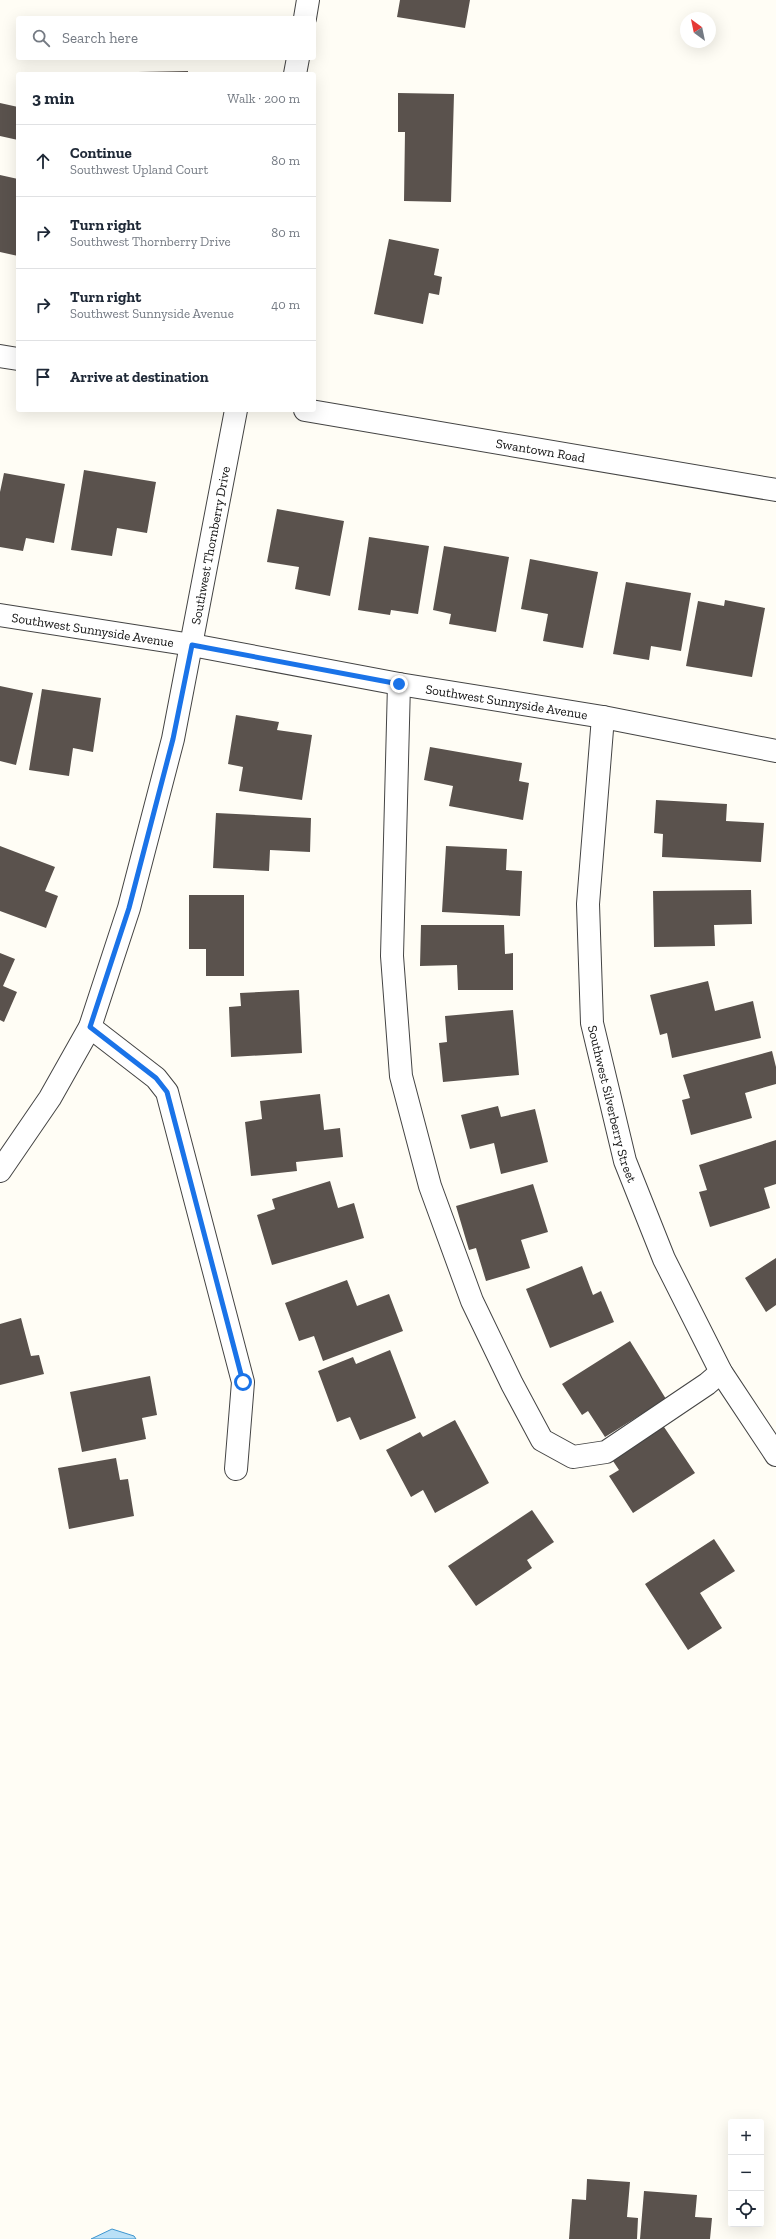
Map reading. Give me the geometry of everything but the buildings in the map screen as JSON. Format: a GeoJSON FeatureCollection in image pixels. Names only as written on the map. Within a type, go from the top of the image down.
{"type":"FeatureCollection","features":[{"type":"Feature","properties":{"kind":"street"},"geometry":{"type":"LineString","coordinates":[[305,16],[308,0]]}},
{"type":"Feature","properties":{"kind":"street"},"geometry":{"type":"LineString","coordinates":[[295,72],[298,60]]}},
{"type":"Feature","properties":{"kind":"street"},"geometry":{"type":"LineString","coordinates":[[0,356],[16,360]]}},
{"type":"Feature","properties":{"kind":"street","name":"Southwest Thornberry Drive"},"geometry":{"type":"LineString","coordinates":[[0,1171],[50,1098],[90,1027],[129,908],[173,739],[236,412]]}},
{"type":"Feature","properties":{"kind":"street","name":"Swantown Road"},"geometry":{"type":"LineString","coordinates":[[316,412],[776,490]]}},
{"type":"Feature","properties":{"kind":"street","name":"Southwest Sunnyside Avenue"},"geometry":{"type":"LineString","coordinates":[[0,615],[192,645],[399,684],[603,717],[776,751]]}},
{"type":"Feature","properties":{"kind":"street"},"geometry":{"type":"LineString","coordinates":[[399,684],[392,956],[401,1076],[430,1186],[472,1301],[512,1384],[542,1440],[573,1457],[606,1452],[707,1384],[721,1372]]}},
{"type":"Feature","properties":{"kind":"street","name":"Southwest Silverberry Street"},"geometry":{"type":"LineString","coordinates":[[603,717],[588,904],[592,1023],[625,1161],[664,1260],[721,1372],[776,1454]]}},
{"type":"Feature","properties":{"kind":"street"},"geometry":{"type":"LineString","coordinates":[[90,1027],[156,1078],[167,1092],[243,1382],[236,1469]]}},
{"type":"Feature","properties":{"kind":"water"},"geometry":{"type":"Polygon","coordinates":[[[112,2229],[134,2236],[136,2239],[91,2239],[112,2229]]]}},
{"type":"Feature","properties":{"kind":"route"},"geometry":{"type":"LineString","coordinates":[[243,1382],[167,1092],[156,1078],[90,1027],[129,908],[173,739],[192,645],[399,684]]}}]}
